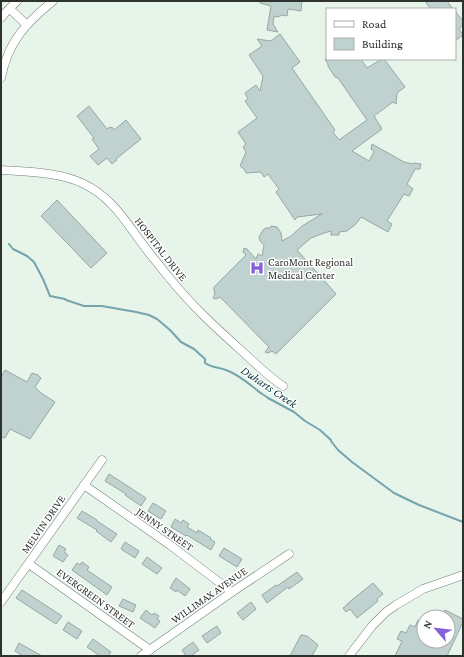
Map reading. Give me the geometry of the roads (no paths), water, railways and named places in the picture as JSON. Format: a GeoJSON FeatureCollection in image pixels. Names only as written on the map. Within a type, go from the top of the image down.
{"type":"FeatureCollection","features":[{"type":"Feature","properties":{"kind":"street"},"geometry":{"type":"LineString","coordinates":[[1,18],[17,1]]}},
{"type":"Feature","properties":{"kind":"street"},"geometry":{"type":"LineString","coordinates":[[1,78],[11,47],[18,36],[36,15],[52,1]]}},
{"type":"Feature","properties":{"kind":"street"},"geometry":{"type":"LineString","coordinates":[[10,8],[27,25]]}},
{"type":"Feature","properties":{"kind":"street","name":"HOSPITAL DRIVE"},"geometry":{"type":"LineString","coordinates":[[1,170],[60,176],[84,183],[95,189],[120,213],[167,276],[198,310],[214,326],[283,386]]}},
{"type":"Feature","properties":{"kind":"street","name":"MELVIN DRIVE"},"geometry":{"type":"LineString","coordinates":[[1,602],[102,460]]}},
{"type":"Feature","properties":{"kind":"street","name":"JENNY STREET"},"geometry":{"type":"LineString","coordinates":[[84,485],[170,545],[232,592]]}},
{"type":"Feature","properties":{"kind":"street","name":"WILLIMAX AVENUE"},"geometry":{"type":"LineString","coordinates":[[141,656],[289,554]]}},
{"type":"Feature","properties":{"kind":"street","name":"EVERGREEN STREET"},"geometry":{"type":"LineString","coordinates":[[29,564],[150,650]]}},
{"type":"Feature","properties":{"kind":"street"},"geometry":{"type":"LineString","coordinates":[[349,656],[372,626],[386,612],[423,589],[463,575]]}},
{"type":"Feature","properties":{"kind":"waterway","name":"Duharts Creek"},"geometry":{"type":"LineString","coordinates":[[9,244],[13,249],[27,256],[34,262],[50,296],[65,299],[84,306],[102,306],[136,312],[149,315],[157,319],[181,342],[194,349],[205,359],[205,363],[235,374],[268,398],[294,412],[320,430],[331,440],[338,450],[352,462],[394,493],[419,505],[463,522]]}},
{"type":"Feature","properties":{"kind":"place","name":"CaroMont Regional Medical Center"},"geometry":{"type":"Point","coordinates":[257,268]}}]}
